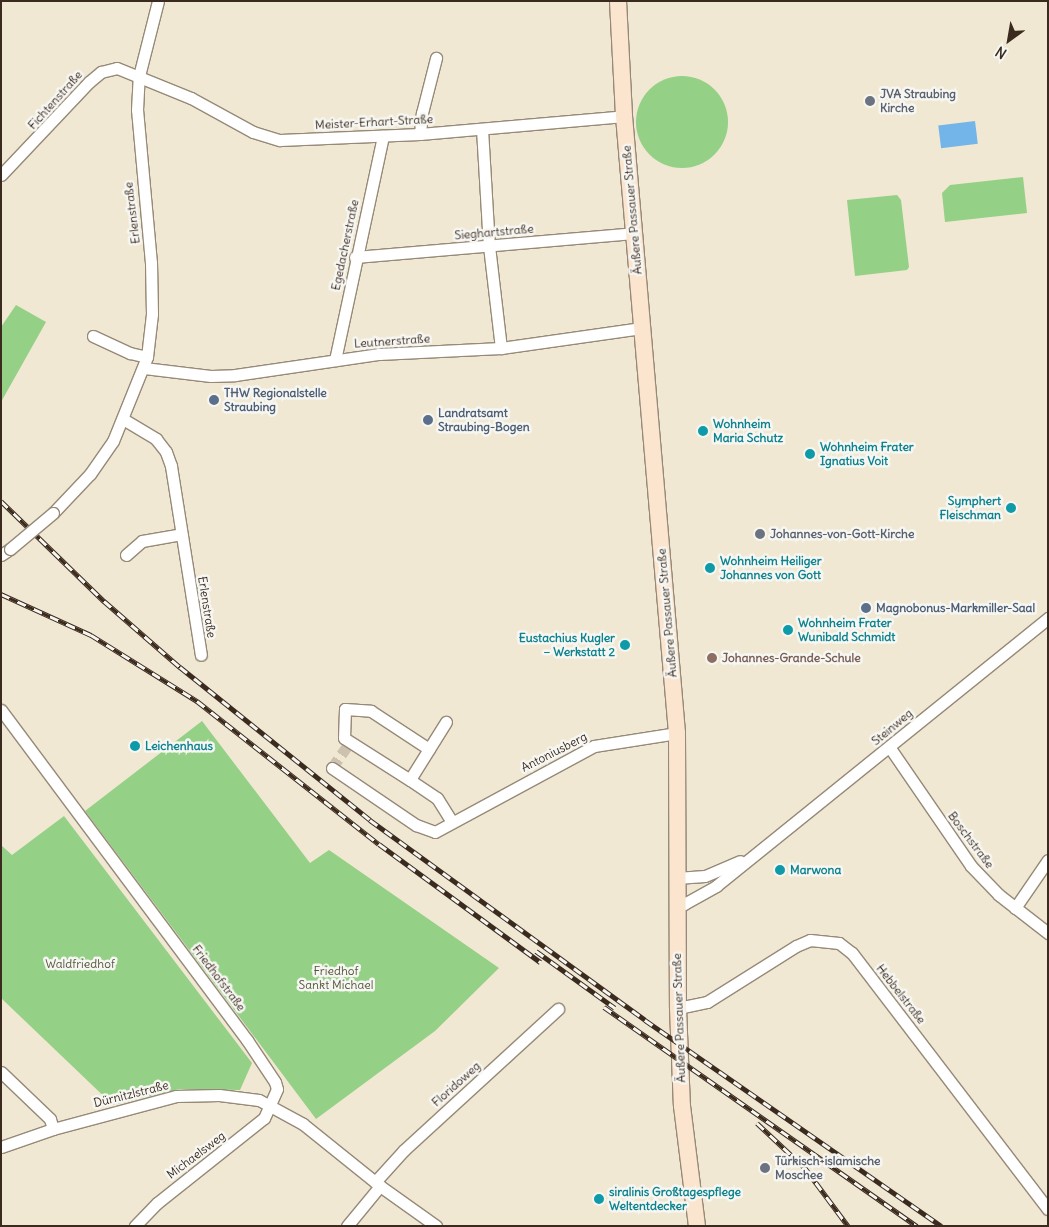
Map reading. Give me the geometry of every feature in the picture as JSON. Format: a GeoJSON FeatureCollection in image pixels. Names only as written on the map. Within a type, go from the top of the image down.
{"type":"FeatureCollection","features":[{"type":"Feature","properties":{"kind":"main road","name":"Äußere Passauer Straße"},"geometry":{"type":"LineString","coordinates":[[618,1],[624,116],[677,733],[676,904],[678,1008],[682,1106],[697,1226]]}},
{"type":"Feature","properties":{"kind":"street","name":"Erlenstraße"},"geometry":{"type":"LineString","coordinates":[[4,552],[53,513],[102,458],[123,419],[145,362],[152,288],[149,231],[140,168],[139,76],[158,1]]}},
{"type":"Feature","properties":{"kind":"street"},"geometry":{"type":"LineString","coordinates":[[420,134],[422,113],[436,58]]}},
{"type":"Feature","properties":{"kind":"street","name":"Fichtenstraße"},"geometry":{"type":"LineString","coordinates":[[1,175],[101,72],[117,68],[139,76]]}},
{"type":"Feature","properties":{"kind":"street","name":"Meister-Erhart-Straße"},"geometry":{"type":"LineString","coordinates":[[139,76],[191,98],[237,125],[268,138],[292,140],[420,134],[624,116]]}},
{"type":"Feature","properties":{"kind":"street"},"geometry":{"type":"LineString","coordinates":[[482,129],[490,246],[501,348]]}},
{"type":"Feature","properties":{"kind":"street","name":"Egedacherstraße"},"geometry":{"type":"LineString","coordinates":[[335,360],[355,257],[383,136]]}},
{"type":"Feature","properties":{"kind":"street","name":"Sieghartstraße"},"geometry":{"type":"LineString","coordinates":[[355,257],[634,233]]}},
{"type":"Feature","properties":{"kind":"street","name":"Leutnerstraße"},"geometry":{"type":"LineString","coordinates":[[93,336],[145,362],[227,375],[380,354],[501,348],[642,328]]}},
{"type":"Feature","properties":{"kind":"street","name":"Erlenstraße"},"geometry":{"type":"LineString","coordinates":[[123,419],[145,430],[166,452],[201,656]]}},
{"type":"Feature","properties":{"kind":"street"},"geometry":{"type":"LineString","coordinates":[[126,555],[142,541],[181,534]]}},
{"type":"Feature","properties":{"kind":"street","name":"Steinweg"},"geometry":{"type":"LineString","coordinates":[[676,904],[684,904],[702,895],[890,748],[1048,618]]}},
{"type":"Feature","properties":{"kind":"street"},"geometry":{"type":"LineString","coordinates":[[429,749],[371,711],[345,709],[344,738],[437,798],[452,822]]}},
{"type":"Feature","properties":{"kind":"street","name":"Friedhofstraße"},"geometry":{"type":"LineString","coordinates":[[1,710],[270,1071],[277,1089],[272,1104]]}},
{"type":"Feature","properties":{"kind":"street"},"geometry":{"type":"LineString","coordinates":[[410,780],[446,722]]}},
{"type":"Feature","properties":{"kind":"street","name":"Antoniusberg"},"geometry":{"type":"LineString","coordinates":[[332,768],[428,830],[435,832],[594,746],[677,733]]}},
{"type":"Feature","properties":{"kind":"street","name":"Boschstraße"},"geometry":{"type":"LineString","coordinates":[[890,748],[967,861],[1016,908],[1048,933]]}},
{"type":"Feature","properties":{"kind":"street","name":"Steinweg"},"geometry":{"type":"LineString","coordinates":[[676,878],[705,876],[753,855]]}},
{"type":"Feature","properties":{"kind":"street"},"geometry":{"type":"LineString","coordinates":[[1016,908],[1048,860]]}},
{"type":"Feature","properties":{"kind":"street","name":"Hebbelstraße"},"geometry":{"type":"LineString","coordinates":[[678,1008],[715,998],[796,946],[810,940],[839,943],[852,953],[1048,1208]]}},
{"type":"Feature","properties":{"kind":"street","name":"Floridoweg"},"geometry":{"type":"LineString","coordinates":[[347,1226],[404,1150],[558,1009]]}},
{"type":"Feature","properties":{"kind":"street"},"geometry":{"type":"LineString","coordinates":[[1,1072],[50,1119],[53,1129]]}},
{"type":"Feature","properties":{"kind":"street","name":"Dürnitzlstraße"},"geometry":{"type":"LineString","coordinates":[[1,1147],[53,1129],[176,1096],[219,1095],[272,1104]]}},
{"type":"Feature","properties":{"kind":"street"},"geometry":{"type":"LineString","coordinates":[[272,1104],[303,1124],[378,1184],[436,1226]]}},
{"type":"Feature","properties":{"kind":"street","name":"Michaelsweg"},"geometry":{"type":"LineString","coordinates":[[136,1226],[157,1203],[264,1118],[272,1104]]}},
{"type":"Feature","properties":{"kind":"green space"},"geometry":{"type":"Polygon","coordinates":[[[682,76],[700,79],[715,89],[725,104],[728,122],[725,140],[715,155],[700,165],[682,168],[664,165],[649,155],[639,140],[636,122],[639,104],[649,89],[664,79],[682,76]]]}},
{"type":"Feature","properties":{"kind":"green space"},"geometry":{"type":"Polygon","coordinates":[[[1023,177],[1027,213],[945,222],[942,193],[950,185],[1023,177]]]}},
{"type":"Feature","properties":{"kind":"green space"},"geometry":{"type":"Polygon","coordinates":[[[897,195],[901,200],[909,267],[907,270],[855,276],[847,200],[897,195]]]}},
{"type":"Feature","properties":{"kind":"green space"},"geometry":{"type":"Polygon","coordinates":[[[16,305],[46,322],[1,402],[1,327],[16,305]]]}},
{"type":"Feature","properties":{"kind":"green space","name":"Friedhof Sankt Michael"},"geometry":{"type":"Polygon","coordinates":[[[202,721],[310,863],[329,850],[499,968],[435,1031],[316,1119],[85,811],[202,721]]]}},
{"type":"Feature","properties":{"kind":"green space","name":"Waldfriedhof"},"geometry":{"type":"Polygon","coordinates":[[[64,816],[252,1063],[240,1090],[180,1089],[113,1105],[1,998],[1,845],[12,855],[64,816]]]}},
{"type":"Feature","properties":{"kind":"water"},"geometry":{"type":"Polygon","coordinates":[[[975,121],[978,144],[941,148],[938,126],[975,121]]]}},
{"type":"Feature","properties":{"kind":"tunnel"},"geometry":{"type":"LineString","coordinates":[[332,768],[350,742]]}},
{"type":"Feature","properties":{"kind":"railway"},"geometry":{"type":"LineString","coordinates":[[1,501],[104,601],[180,667],[370,820],[645,1020],[941,1226]]}},
{"type":"Feature","properties":{"kind":"railway"},"geometry":{"type":"LineString","coordinates":[[1,594],[91,635],[197,701],[379,844],[540,962]]}},
{"type":"Feature","properties":{"kind":"railway"},"geometry":{"type":"LineString","coordinates":[[536,951],[615,1008]]}},
{"type":"Feature","properties":{"kind":"railway"},"geometry":{"type":"LineString","coordinates":[[604,1007],[917,1226]]}},
{"type":"Feature","properties":{"kind":"railway"},"geometry":{"type":"LineString","coordinates":[[757,1123],[805,1168],[848,1226]]}},
{"type":"Feature","properties":{"kind":"place","name":"JVA Straubing Kirche"},"geometry":{"type":"Point","coordinates":[870,101]}},
{"type":"Feature","properties":{"kind":"place","name":"THW Regionalstelle Straubing"},"geometry":{"type":"Point","coordinates":[214,400]}},
{"type":"Feature","properties":{"kind":"place","name":"Landratsamt Straubing-Bogen"},"geometry":{"type":"Point","coordinates":[428,420]}},
{"type":"Feature","properties":{"kind":"place","name":"Wohnheim Maria Schutz"},"geometry":{"type":"Point","coordinates":[703,431]}},
{"type":"Feature","properties":{"kind":"place","name":"Wohnheim Frater Ignatius Voit"},"geometry":{"type":"Point","coordinates":[810,454]}},
{"type":"Feature","properties":{"kind":"place","name":"Symphert Fleischman"},"geometry":{"type":"Point","coordinates":[1011,508]}},
{"type":"Feature","properties":{"kind":"place","name":"Johannes-von-Gott-Kirche"},"geometry":{"type":"Point","coordinates":[760,534]}},
{"type":"Feature","properties":{"kind":"place","name":"Wohnheim Heiliger Johannes von Gott"},"geometry":{"type":"Point","coordinates":[710,568]}},
{"type":"Feature","properties":{"kind":"place","name":"Magnobonus-Markmiller-Saal"},"geometry":{"type":"Point","coordinates":[866,608]}},
{"type":"Feature","properties":{"kind":"place","name":"Wohnheim Frater Wunibald Schmidt"},"geometry":{"type":"Point","coordinates":[788,630]}},
{"type":"Feature","properties":{"kind":"place","name":"Eustachius Kugler – Werkstatt 2"},"geometry":{"type":"Point","coordinates":[625,645]}},
{"type":"Feature","properties":{"kind":"place","name":"Johannes-Grande-Schule"},"geometry":{"type":"Point","coordinates":[712,658]}},
{"type":"Feature","properties":{"kind":"place","name":"Leichenhaus"},"geometry":{"type":"Point","coordinates":[135,746]}},
{"type":"Feature","properties":{"kind":"place","name":"Marwona"},"geometry":{"type":"Point","coordinates":[780,870]}},
{"type":"Feature","properties":{"kind":"place","name":"Türkisch-islamische Moschee"},"geometry":{"type":"Point","coordinates":[765,1168]}},
{"type":"Feature","properties":{"kind":"place","name":"siralinis Großtagespflege Weltentdecker"},"geometry":{"type":"Point","coordinates":[599,1199]}}]}
